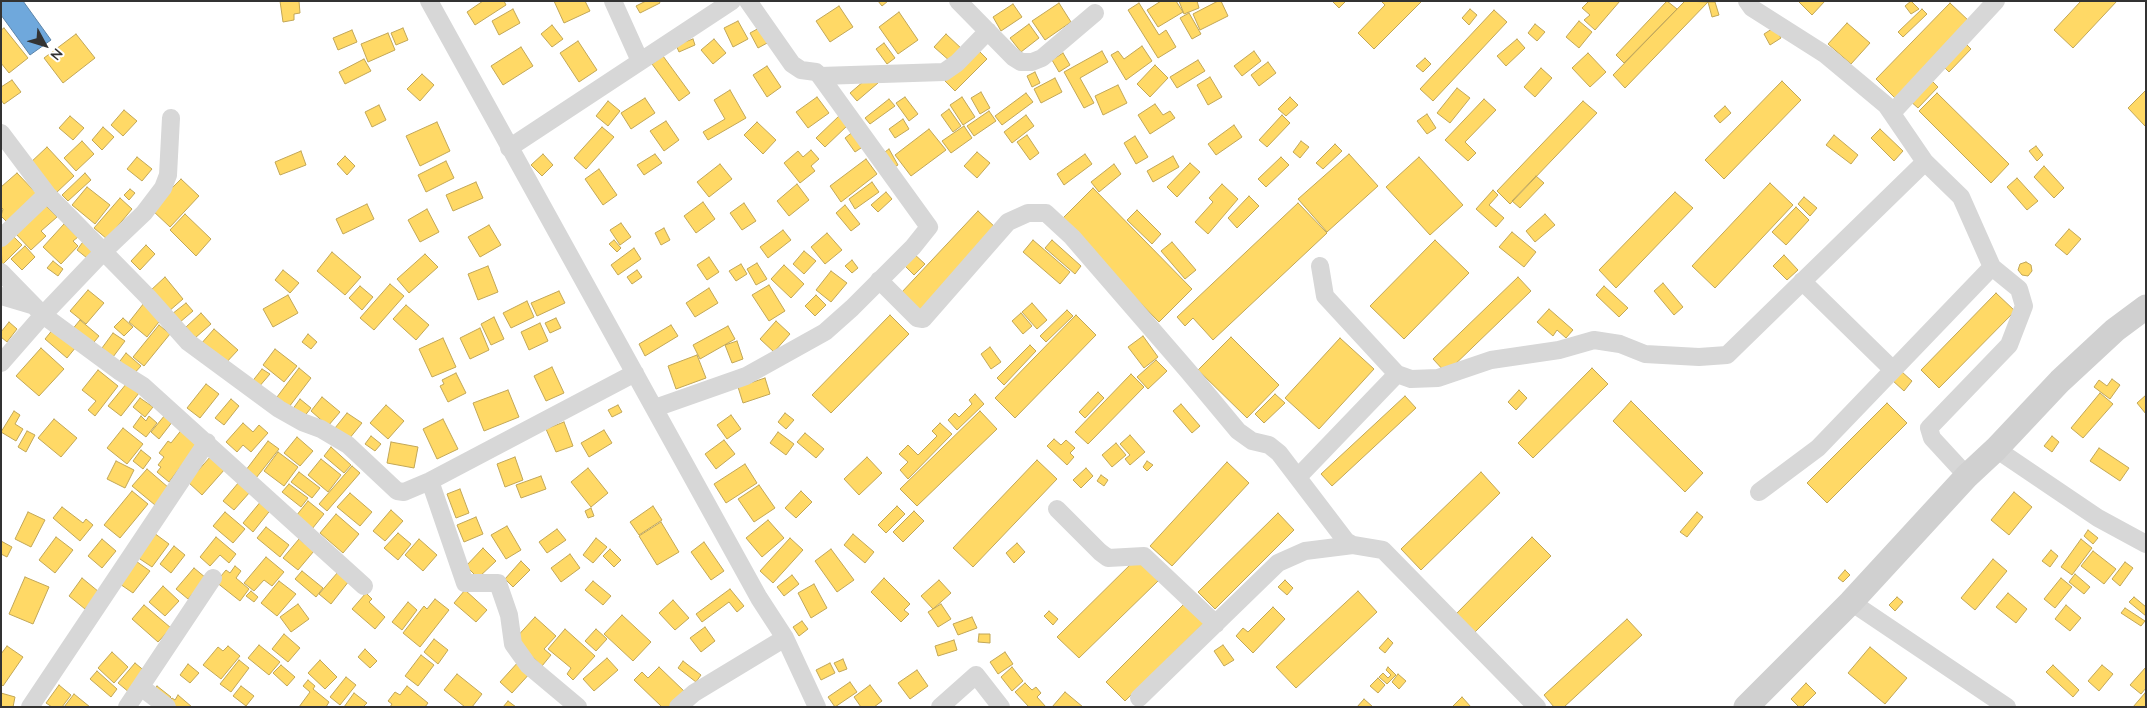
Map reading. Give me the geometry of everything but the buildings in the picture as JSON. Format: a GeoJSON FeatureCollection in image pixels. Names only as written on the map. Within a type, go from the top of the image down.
{"type":"FeatureCollection","features":[{"type":"Feature","properties":{"kind":"street"},"geometry":{"type":"LineString","coordinates":[[429,1],[509,148],[656,408],[759,598],[785,638],[817,707]]}},
{"type":"Feature","properties":{"kind":"street"},"geometry":{"type":"LineString","coordinates":[[614,1],[640,61]]}},
{"type":"Feature","properties":{"kind":"street"},"geometry":{"type":"LineString","coordinates":[[509,148],[732,1]]}},
{"type":"Feature","properties":{"kind":"street"},"geometry":{"type":"LineString","coordinates":[[656,408],[746,376],[824,332],[852,308],[913,247],[929,227],[820,76],[816,72],[801,70],[792,64],[748,1]]}},
{"type":"Feature","properties":{"kind":"street"},"geometry":{"type":"LineString","coordinates":[[958,1],[1013,57],[1022,62],[1032,62],[1042,58],[1095,13]]}},
{"type":"Feature","properties":{"kind":"street"},"geometry":{"type":"LineString","coordinates":[[1747,1],[1752,8],[1826,55],[1875,95],[1892,113],[1925,162],[1961,198],[1992,267],[2020,289],[2024,306],[2009,345],[1929,428],[1932,438],[1967,476]]}},
{"type":"Feature","properties":{"kind":"street"},"geometry":{"type":"LineString","coordinates":[[1892,113],[1996,1]]}},
{"type":"Feature","properties":{"kind":"street"},"geometry":{"type":"LineString","coordinates":[[820,76],[944,72],[957,63],[988,31]]}},
{"type":"Feature","properties":{"kind":"street"},"geometry":{"type":"LineString","coordinates":[[1,363],[38,310],[144,213],[163,188],[168,175],[172,118]]}},
{"type":"Feature","properties":{"kind":"street"},"geometry":{"type":"LineString","coordinates":[[1,133],[47,194],[104,251],[188,342],[278,409],[302,422],[321,429],[348,445],[397,491],[404,492],[430,481],[635,373]]}},
{"type":"Feature","properties":{"kind":"street"},"geometry":{"type":"LineString","coordinates":[[1320,266],[1325,296],[1397,374],[1411,379],[1438,378],[1491,360],[1559,350],[1594,340],[1620,344],[1644,354],[1699,357],[1727,354],[1925,162]]}},
{"type":"Feature","properties":{"kind":"street"},"geometry":{"type":"LineString","coordinates":[[1,238],[47,194]]}},
{"type":"Feature","properties":{"kind":"street"},"geometry":{"type":"LineString","coordinates":[[879,280],[917,318],[923,319],[1008,222],[1028,213],[1046,212],[1072,237],[1188,370],[1238,432],[1252,440],[1269,445],[1279,453],[1346,541],[1353,545]]}},
{"type":"Feature","properties":{"kind":"street"},"geometry":{"type":"LineString","coordinates":[[1759,492],[1818,448],[1992,267]]}},
{"type":"Feature","properties":{"kind":"street"},"geometry":{"type":"LineString","coordinates":[[1,272],[38,310],[118,371],[143,386],[364,586]]}},
{"type":"Feature","properties":{"kind":"street"},"geometry":{"type":"LineString","coordinates":[[1802,281],[1894,370]]}},
{"type":"Feature","properties":{"kind":"street"},"geometry":{"type":"LineString","coordinates":[[1,296],[38,310]]}},
{"type":"Feature","properties":{"kind":"street"},"geometry":{"type":"LineString","coordinates":[[1746,707],[1851,602],[1967,476],[1996,449],[2060,381],[2115,330],[2146,307]]}},
{"type":"Feature","properties":{"kind":"street"},"geometry":{"type":"LineString","coordinates":[[1298,477],[1397,374]]}},
{"type":"Feature","properties":{"kind":"street"},"geometry":{"type":"LineString","coordinates":[[30,707],[207,442]]}},
{"type":"Feature","properties":{"kind":"street"},"geometry":{"type":"LineString","coordinates":[[1996,449],[2098,518],[2146,544]]}},
{"type":"Feature","properties":{"kind":"street"},"geometry":{"type":"LineString","coordinates":[[430,481],[465,584],[498,583],[508,615],[514,644],[528,665],[578,707]]}},
{"type":"Feature","properties":{"kind":"street"},"geometry":{"type":"LineString","coordinates":[[1057,510],[1108,558],[1144,556],[1216,624]]}},
{"type":"Feature","properties":{"kind":"street"},"geometry":{"type":"LineString","coordinates":[[1139,698],[1278,563],[1306,551],[1353,545],[1383,550],[1537,707]]}},
{"type":"Feature","properties":{"kind":"street"},"geometry":{"type":"LineString","coordinates":[[127,707],[213,578]]}},
{"type":"Feature","properties":{"kind":"street"},"geometry":{"type":"LineString","coordinates":[[1851,602],[2007,707]]}},
{"type":"Feature","properties":{"kind":"street"},"geometry":{"type":"LineString","coordinates":[[678,707],[694,693],[785,638]]}},
{"type":"Feature","properties":{"kind":"street"},"geometry":{"type":"LineString","coordinates":[[940,707],[976,675],[1001,707]]}},
{"type":"Feature","properties":{"kind":"street"},"geometry":{"type":"LineString","coordinates":[[141,687],[167,707]]}}]}
